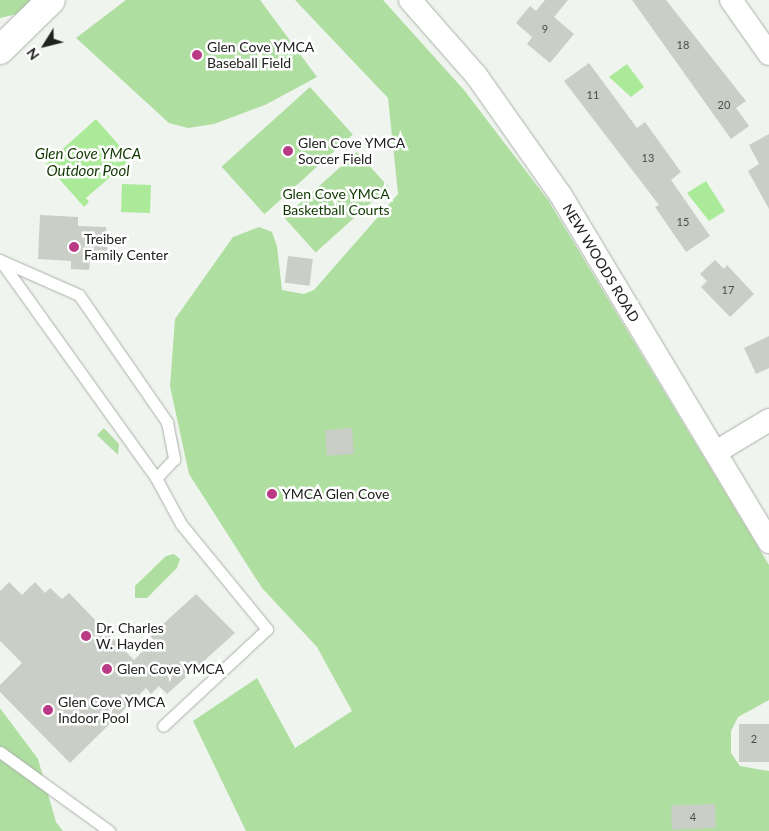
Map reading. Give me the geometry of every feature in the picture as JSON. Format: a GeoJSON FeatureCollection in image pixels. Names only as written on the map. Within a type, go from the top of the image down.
{"type":"FeatureCollection","features":[{"type":"Feature","properties":{"kind":"street"},"geometry":{"type":"LineString","coordinates":[[0,50],[50,0]]}},
{"type":"Feature","properties":{"kind":"street","name":"NEW WOODS ROAD"},"geometry":{"type":"LineString","coordinates":[[410,0],[476,75],[560,194],[769,542]]}},
{"type":"Feature","properties":{"kind":"street"},"geometry":{"type":"LineString","coordinates":[[731,0],[769,54]]}},
{"type":"Feature","properties":{"kind":"street"},"geometry":{"type":"LineString","coordinates":[[716,452],[769,420]]}},
{"type":"Feature","properties":{"kind":"lane"},"geometry":{"type":"LineString","coordinates":[[0,260],[156,478],[181,524],[267,629],[163,726]]}},
{"type":"Feature","properties":{"kind":"lane"},"geometry":{"type":"LineString","coordinates":[[0,260],[79,295],[167,422],[174,459],[156,478]]}},
{"type":"Feature","properties":{"kind":"lane"},"geometry":{"type":"LineString","coordinates":[[0,751],[108,831]]}},
{"type":"Feature","properties":{"kind":"green space"},"geometry":{"type":"Polygon","coordinates":[[[0,0],[31,0],[17,14],[0,18],[0,0]]]}},
{"type":"Feature","properties":{"kind":"green space","name":"Glen Cove YMCA Baseball Field"},"geometry":{"type":"Polygon","coordinates":[[[126,0],[260,0],[317,77],[265,105],[214,124],[188,128],[169,123],[76,38],[126,0]]]}},
{"type":"Feature","properties":{"kind":"green space"},"geometry":{"type":"Polygon","coordinates":[[[295,0],[383,0],[464,90],[548,200],[769,565],[769,700],[738,717],[731,731],[731,753],[740,766],[769,771],[769,831],[246,831],[193,721],[257,678],[295,748],[352,711],[317,647],[262,588],[189,474],[170,386],[175,319],[233,237],[259,227],[272,232],[277,246],[282,290],[304,294],[314,290],[398,194],[388,98],[295,0]]]}},
{"type":"Feature","properties":{"kind":"green space","name":"Glen Cove YMCA Soccer Field"},"geometry":{"type":"Polygon","coordinates":[[[310,87],[353,135],[264,214],[222,167],[310,87]]]}},
{"type":"Feature","properties":{"kind":"green space","name":"Glen Cove YMCA Basketball Courts"},"geometry":{"type":"Polygon","coordinates":[[[357,152],[388,187],[316,253],[284,218],[357,152]]]}},
{"type":"Feature","properties":{"kind":"green space"},"geometry":{"type":"Polygon","coordinates":[[[104,428],[119,444],[118,455],[97,435],[104,428]]]}},
{"type":"Feature","properties":{"kind":"green space"},"geometry":{"type":"Polygon","coordinates":[[[174,554],[180,559],[177,568],[147,598],[135,598],[135,586],[166,556],[174,554]]]}},
{"type":"Feature","properties":{"kind":"green space"},"geometry":{"type":"Polygon","coordinates":[[[0,708],[38,759],[56,822],[63,831],[0,831],[0,708]]]}},
{"type":"Feature","properties":{"kind":"water"},"geometry":{"type":"Polygon","coordinates":[[[627,64],[644,87],[631,97],[609,77],[627,64]]]}},
{"type":"Feature","properties":{"kind":"water","name":"Glen Cove YMCA Outdoor Pool"},"geometry":{"type":"Polygon","coordinates":[[[96,119],[131,159],[86,198],[89,202],[84,207],[46,164],[96,119]]]}},
{"type":"Feature","properties":{"kind":"water"},"geometry":{"type":"Polygon","coordinates":[[[706,181],[725,211],[709,221],[687,193],[706,181]]]}},
{"type":"Feature","properties":{"kind":"water"},"geometry":{"type":"Polygon","coordinates":[[[122,184],[151,185],[150,213],[121,212],[122,184]]]}},
{"type":"Feature","properties":{"kind":"building"},"geometry":{"type":"Polygon","coordinates":[[[545,0],[568,0],[554,17],[574,34],[550,63],[527,44],[532,37],[516,23],[530,6],[536,11],[545,0]]]}},
{"type":"Feature","properties":{"kind":"building"},"geometry":{"type":"Polygon","coordinates":[[[632,0],[666,0],[746,101],[736,108],[749,126],[731,139],[632,0]]]}},
{"type":"Feature","properties":{"kind":"building"},"geometry":{"type":"Polygon","coordinates":[[[589,63],[637,128],[645,122],[681,172],[671,180],[710,236],[686,252],[655,207],[659,205],[564,81],[589,63]]]}},
{"type":"Feature","properties":{"kind":"building"},"geometry":{"type":"Polygon","coordinates":[[[769,134],[769,209],[748,171],[759,164],[749,145],[769,134]]]}},
{"type":"Feature","properties":{"kind":"building","name":"Treiber Family Center"},"geometry":{"type":"Polygon","coordinates":[[[40,215],[78,217],[78,226],[106,227],[108,262],[90,261],[89,270],[71,269],[71,261],[38,259],[40,215]]]}},
{"type":"Feature","properties":{"kind":"building"},"geometry":{"type":"Polygon","coordinates":[[[288,256],[313,259],[310,286],[285,283],[288,256]]]}},
{"type":"Feature","properties":{"kind":"building"},"geometry":{"type":"Polygon","coordinates":[[[715,260],[724,269],[727,265],[754,294],[730,317],[701,287],[707,281],[700,274],[715,260]]]}},
{"type":"Feature","properties":{"kind":"building"},"geometry":{"type":"Polygon","coordinates":[[[769,336],[769,368],[756,374],[744,348],[769,336]]]}},
{"type":"Feature","properties":{"kind":"building"},"geometry":{"type":"Polygon","coordinates":[[[352,428],[354,454],[327,456],[325,430],[352,428]]]}},
{"type":"Feature","properties":{"kind":"building","name":"Glen Cove YMCA"},"geometry":{"type":"Polygon","coordinates":[[[9,582],[22,595],[35,582],[45,593],[50,588],[62,599],[69,593],[134,660],[154,640],[150,636],[196,594],[235,633],[167,694],[159,686],[151,694],[146,688],[70,763],[0,692],[0,685],[22,663],[0,641],[0,591],[9,582]]]}},
{"type":"Feature","properties":{"kind":"building"},"geometry":{"type":"Polygon","coordinates":[[[739,724],[769,724],[769,762],[739,762],[739,724]]]}},
{"type":"Feature","properties":{"kind":"building"},"geometry":{"type":"Polygon","coordinates":[[[715,804],[716,828],[672,830],[671,806],[715,804]]]}},
{"type":"Feature","properties":{"kind":"place","name":"Glen Cove YMCA Baseball Field"},"geometry":{"type":"Point","coordinates":[197,55]}},
{"type":"Feature","properties":{"kind":"place","name":"Glen Cove YMCA Soccer Field"},"geometry":{"type":"Point","coordinates":[288,151]}},
{"type":"Feature","properties":{"kind":"place","name":"Treiber Family Center"},"geometry":{"type":"Point","coordinates":[74,247]}},
{"type":"Feature","properties":{"kind":"place","name":"YMCA Glen Cove"},"geometry":{"type":"Point","coordinates":[272,494]}},
{"type":"Feature","properties":{"kind":"place","name":"Dr. Charles W. Hayden"},"geometry":{"type":"Point","coordinates":[86,636]}},
{"type":"Feature","properties":{"kind":"place","name":"Glen Cove YMCA"},"geometry":{"type":"Point","coordinates":[107,669]}},
{"type":"Feature","properties":{"kind":"place","name":"Glen Cove YMCA Indoor Pool"},"geometry":{"type":"Point","coordinates":[48,710]}}]}
